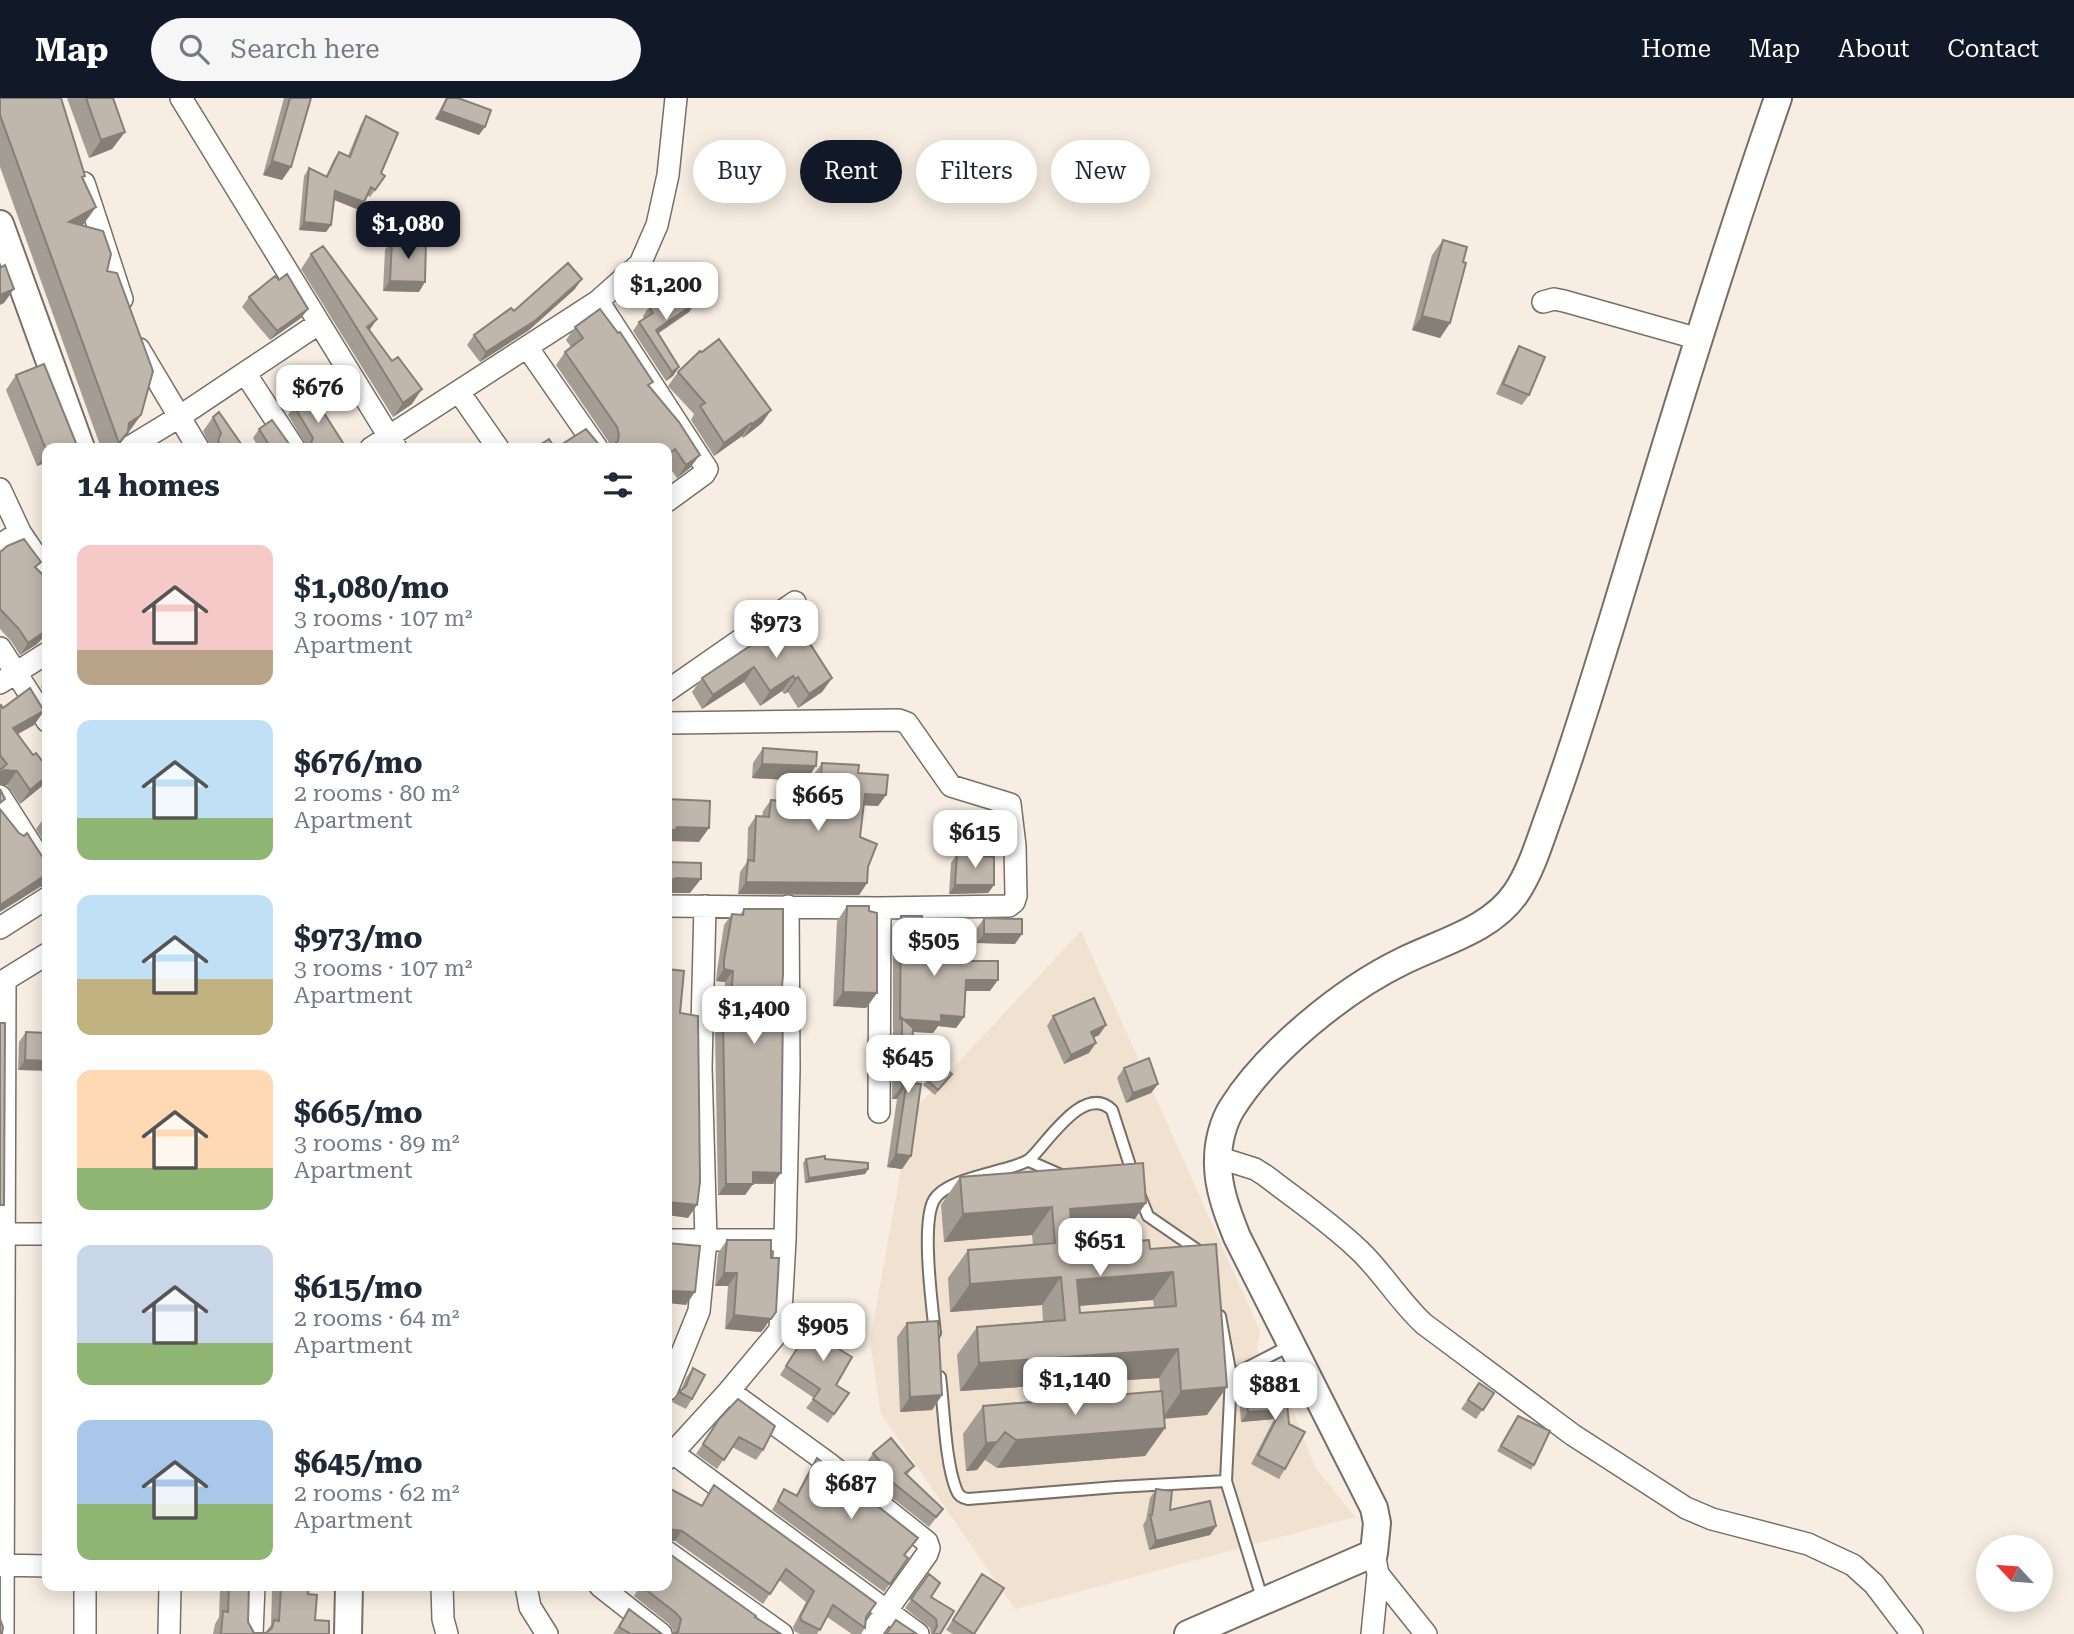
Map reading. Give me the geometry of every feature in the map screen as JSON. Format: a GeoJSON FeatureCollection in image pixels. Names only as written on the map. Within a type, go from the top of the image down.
{"type":"FeatureCollection","features":[{"type":"Feature","properties":{"kind":"street"},"geometry":{"type":"LineString","coordinates":[[181,98],[318,324],[384,443]]}},
{"type":"Feature","properties":{"kind":"street"},"geometry":{"type":"LineString","coordinates":[[386,443],[598,301],[640,264],[657,225],[668,175],[676,98]]}},
{"type":"Feature","properties":{"kind":"street"},"geometry":{"type":"LineString","coordinates":[[1371,1634],[1377,1523],[1374,1508],[1237,1237],[1225,1207],[1219,1180],[1217,1157],[1222,1134],[1230,1111],[1253,1079],[1317,1018],[1369,980],[1492,918],[1508,904],[1518,890],[1540,840],[1572,753],[1699,339],[1778,98]]}},
{"type":"Feature","properties":{"kind":"street"},"geometry":{"type":"LineString","coordinates":[[77,163],[140,352],[195,443]]}},
{"type":"Feature","properties":{"kind":"street"},"geometry":{"type":"LineString","coordinates":[[0,224],[79,443]]}},
{"type":"Feature","properties":{"kind":"street"},"geometry":{"type":"LineString","coordinates":[[1543,302],[1554,299],[1564,301],[1699,339]]}},
{"type":"Feature","properties":{"kind":"street"},"geometry":{"type":"LineString","coordinates":[[598,301],[707,469],[672,497]]}},
{"type":"Feature","properties":{"kind":"street"},"geometry":{"type":"LineString","coordinates":[[136,443],[318,324]]}},
{"type":"Feature","properties":{"kind":"street"},"geometry":{"type":"LineString","coordinates":[[527,347],[594,443]]}},
{"type":"Feature","properties":{"kind":"street"},"geometry":{"type":"LineString","coordinates":[[245,373],[291,443]]}},
{"type":"Feature","properties":{"kind":"street"},"geometry":{"type":"LineString","coordinates":[[459,392],[495,443]]}},
{"type":"Feature","properties":{"kind":"street"},"geometry":{"type":"LineString","coordinates":[[2,497],[20,532],[42,565]]}},
{"type":"Feature","properties":{"kind":"street"},"geometry":{"type":"LineString","coordinates":[[0,545],[20,532]]}},
{"type":"Feature","properties":{"kind":"street"},"geometry":{"type":"LineString","coordinates":[[672,688],[795,602]]}},
{"type":"Feature","properties":{"kind":"street"},"geometry":{"type":"LineString","coordinates":[[0,648],[8,677],[42,715]]}},
{"type":"Feature","properties":{"kind":"street"},"geometry":{"type":"LineString","coordinates":[[8,677],[42,656]]}},
{"type":"Feature","properties":{"kind":"street"},"geometry":{"type":"LineString","coordinates":[[672,723],[898,720],[912,727],[951,786],[1010,804],[1015,846],[1014,902],[1009,906],[672,906]]}},
{"type":"Feature","properties":{"kind":"street"},"geometry":{"type":"LineString","coordinates":[[0,796],[42,862]]}},
{"type":"Feature","properties":{"kind":"street"},"geometry":{"type":"LineString","coordinates":[[0,928],[42,901]]}},
{"type":"Feature","properties":{"kind":"street"},"geometry":{"type":"LineString","coordinates":[[672,1378],[699,1311],[706,1240],[701,1067],[705,906]]}},
{"type":"Feature","properties":{"kind":"street"},"geometry":{"type":"LineString","coordinates":[[672,1454],[780,1330],[785,1240],[788,906]]}},
{"type":"Feature","properties":{"kind":"street"},"geometry":{"type":"LineString","coordinates":[[879,1112],[880,908]]}},
{"type":"Feature","properties":{"kind":"street"},"geometry":{"type":"LineString","coordinates":[[3,1634],[3,981],[42,957]]}},
{"type":"Feature","properties":{"kind":"street"},"geometry":{"type":"LineString","coordinates":[[1217,1157],[1255,1169],[1266,1176],[1363,1253],[1406,1308],[1424,1324],[1573,1435],[1686,1508],[1712,1519],[1808,1544],[1853,1565],[1874,1584],[1912,1634]]}},
{"type":"Feature","properties":{"kind":"street"},"geometry":{"type":"LineString","coordinates":[[3,1234],[42,1234]]}},
{"type":"Feature","properties":{"kind":"street"},"geometry":{"type":"LineString","coordinates":[[672,1240],[785,1240]]}},
{"type":"Feature","properties":{"kind":"street"},"geometry":{"type":"LineString","coordinates":[[729,1391],[828,1463],[927,1542],[927,1554],[870,1634]]}},
{"type":"Feature","properties":{"kind":"street"},"geometry":{"type":"LineString","coordinates":[[672,1457],[918,1634]]}},
{"type":"Feature","properties":{"kind":"street"},"geometry":{"type":"LineString","coordinates":[[672,1556],[782,1634]]}},
{"type":"Feature","properties":{"kind":"street"},"geometry":{"type":"LineString","coordinates":[[1188,1634],[1264,1603],[1376,1564]]}},
{"type":"Feature","properties":{"kind":"street"},"geometry":{"type":"LineString","coordinates":[[1376,1564],[1426,1634]]}},
{"type":"Feature","properties":{"kind":"street"},"geometry":{"type":"LineString","coordinates":[[2,1565],[42,1566]]}},
{"type":"Feature","properties":{"kind":"street"},"geometry":{"type":"LineString","coordinates":[[85,1591],[85,1634]]}},
{"type":"Feature","properties":{"kind":"street"},"geometry":{"type":"LineString","coordinates":[[169,1634],[170,1591]]}},
{"type":"Feature","properties":{"kind":"street"},"geometry":{"type":"LineString","coordinates":[[252,1634],[254,1591]]}},
{"type":"Feature","properties":{"kind":"street"},"geometry":{"type":"LineString","coordinates":[[348,1634],[349,1591]]}},
{"type":"Feature","properties":{"kind":"street"},"geometry":{"type":"LineString","coordinates":[[442,1591],[443,1619],[447,1634]]}},
{"type":"Feature","properties":{"kind":"street"},"geometry":{"type":"LineString","coordinates":[[527,1591],[530,1607],[547,1634]]}},
{"type":"Feature","properties":{"kind":"street"},"geometry":{"type":"LineString","coordinates":[[606,1591],[661,1634]]}},
{"type":"Feature","properties":{"kind":"lane"},"geometry":{"type":"LineString","coordinates":[[937,1349],[928,1235],[931,1206],[935,1198],[940,1191],[953,1185],[1029,1161],[1057,1127],[1082,1107],[1096,1102],[1106,1104],[1112,1110],[1127,1174],[1148,1216],[1196,1250],[1206,1262]]}},
{"type":"Feature","properties":{"kind":"lane"},"geometry":{"type":"LineString","coordinates":[[1029,1161],[1069,1177]]}},
{"type":"Feature","properties":{"kind":"lane"},"geometry":{"type":"LineString","coordinates":[[1218,1302],[1231,1377],[1226,1481],[1264,1603]]}},
{"type":"Feature","properties":{"kind":"lane"},"geometry":{"type":"LineString","coordinates":[[1231,1377],[1292,1345]]}},
{"type":"Feature","properties":{"kind":"lane"},"geometry":{"type":"LineString","coordinates":[[938,1362],[951,1465],[956,1492],[962,1498],[1226,1481]]}},
{"type":"Feature","properties":{"kind":"shaded area"},"geometry":{"type":"Polygon","coordinates":[[[1081,931],[1260,1331],[1257,1349],[1268,1376],[1278,1373],[1315,1467],[1355,1517],[1015,1609],[881,1414],[870,1342],[911,1113],[1081,931]]]}},
{"type":"Feature","properties":{"kind":"building"},"geometry":{"type":"Polygon","coordinates":[[[0,98],[61,98],[85,176],[82,177],[96,207],[69,222],[103,231],[111,254],[107,271],[117,273],[153,371],[141,415],[129,423],[128,432],[119,443],[0,115],[0,98]]]}},
{"type":"Feature","properties":{"kind":"building"},"geometry":{"type":"Polygon","coordinates":[[[86,98],[113,98],[125,132],[101,140],[86,98]]]}},
{"type":"Feature","properties":{"kind":"building"},"geometry":{"type":"Polygon","coordinates":[[[290,98],[311,98],[291,167],[272,161],[290,98]]]}},
{"type":"Feature","properties":{"kind":"building"},"geometry":{"type":"Polygon","coordinates":[[[447,98],[458,98],[491,110],[485,127],[441,111],[447,98]]]}},
{"type":"Feature","properties":{"kind":"building"},"geometry":{"type":"Polygon","coordinates":[[[366,116],[398,133],[381,173],[385,176],[375,190],[371,187],[364,202],[335,191],[331,225],[304,222],[309,168],[327,177],[339,152],[350,157],[366,116]]]}},
{"type":"Feature","properties":{"kind":"building"},"geometry":{"type":"Polygon","coordinates":[[[392,240],[426,241],[425,282],[390,281],[392,240]]]}},
{"type":"Feature","properties":{"kind":"building"},"geometry":{"type":"Polygon","coordinates":[[[1443,240],[1467,247],[1463,262],[1466,263],[1450,323],[1422,316],[1443,240]]]}},
{"type":"Feature","properties":{"kind":"building"},"geometry":{"type":"Polygon","coordinates":[[[323,246],[377,319],[367,327],[392,361],[398,357],[422,389],[403,403],[311,254],[323,246]]]}},
{"type":"Feature","properties":{"kind":"building"},"geometry":{"type":"Polygon","coordinates":[[[568,263],[582,279],[536,320],[486,352],[474,335],[511,308],[514,311],[568,263]]]}},
{"type":"Feature","properties":{"kind":"building"},"geometry":{"type":"Polygon","coordinates":[[[5,265],[14,289],[0,295],[0,268],[5,265]]]}},
{"type":"Feature","properties":{"kind":"building"},"geometry":{"type":"Polygon","coordinates":[[[287,274],[308,309],[277,331],[249,297],[275,276],[279,280],[287,274]]]}},
{"type":"Feature","properties":{"kind":"building"},"geometry":{"type":"Polygon","coordinates":[[[687,289],[695,303],[656,330],[679,367],[672,372],[639,322],[653,313],[649,307],[665,297],[667,301],[687,289]]]}},
{"type":"Feature","properties":{"kind":"building"},"geometry":{"type":"Polygon","coordinates":[[[600,309],[618,333],[620,332],[653,382],[648,385],[679,422],[700,455],[686,465],[675,449],[672,452],[672,443],[616,443],[619,435],[617,427],[565,352],[583,338],[575,327],[600,309]]]}},
{"type":"Feature","properties":{"kind":"building"},"geometry":{"type":"Polygon","coordinates":[[[719,339],[771,410],[724,443],[700,406],[705,403],[678,372],[700,351],[719,339]]]}},
{"type":"Feature","properties":{"kind":"building"},"geometry":{"type":"Polygon","coordinates":[[[1519,346],[1545,357],[1529,395],[1503,384],[1519,346]]]}},
{"type":"Feature","properties":{"kind":"building"},"geometry":{"type":"Polygon","coordinates":[[[44,364],[76,443],[43,443],[16,375],[44,364]]]}},
{"type":"Feature","properties":{"kind":"building"},"geometry":{"type":"Polygon","coordinates":[[[312,394],[343,443],[311,443],[313,438],[294,406],[312,394]]]}},
{"type":"Feature","properties":{"kind":"building"},"geometry":{"type":"Polygon","coordinates":[[[219,412],[241,443],[219,443],[221,433],[213,417],[219,412]]]}},
{"type":"Feature","properties":{"kind":"building"},"geometry":{"type":"Polygon","coordinates":[[[272,420],[288,443],[268,443],[259,429],[272,420]]]}},
{"type":"Feature","properties":{"kind":"building"},"geometry":{"type":"Polygon","coordinates":[[[586,429],[598,443],[564,443],[586,429]]]}},
{"type":"Feature","properties":{"kind":"building"},"geometry":{"type":"Polygon","coordinates":[[[24,539],[41,562],[35,567],[42,574],[42,633],[28,643],[0,609],[0,552],[24,539]]]}},
{"type":"Feature","properties":{"kind":"building"},"geometry":{"type":"Polygon","coordinates":[[[798,614],[812,636],[807,639],[832,678],[809,694],[798,677],[795,679],[793,676],[770,691],[754,667],[713,695],[702,678],[798,614]]]}},
{"type":"Feature","properties":{"kind":"building"},"geometry":{"type":"Polygon","coordinates":[[[30,688],[42,708],[42,712],[13,728],[33,755],[36,753],[42,761],[42,780],[30,790],[17,771],[4,770],[0,774],[0,770],[7,764],[0,755],[1,705],[3,708],[30,688]]]}},
{"type":"Feature","properties":{"kind":"building"},"geometry":{"type":"Polygon","coordinates":[[[763,748],[817,752],[816,766],[762,764],[763,748]]]}},
{"type":"Feature","properties":{"kind":"building"},"geometry":{"type":"Polygon","coordinates":[[[822,763],[859,765],[858,773],[888,775],[886,795],[865,794],[860,837],[877,844],[868,867],[867,883],[746,882],[748,860],[754,861],[756,816],[769,817],[771,800],[819,803],[822,763]]]}},
{"type":"Feature","properties":{"kind":"building"},"geometry":{"type":"Polygon","coordinates":[[[0,789],[5,799],[0,803],[0,789]]]}},
{"type":"Feature","properties":{"kind":"building"},"geometry":{"type":"Polygon","coordinates":[[[672,799],[710,801],[709,828],[677,827],[672,830],[672,799]]]}},
{"type":"Feature","properties":{"kind":"building"},"geometry":{"type":"Polygon","coordinates":[[[0,809],[19,833],[24,836],[27,833],[42,856],[42,877],[0,906],[0,809]]]}},
{"type":"Feature","properties":{"kind":"building"},"geometry":{"type":"Polygon","coordinates":[[[957,854],[994,857],[994,885],[955,885],[957,854]]]}},
{"type":"Feature","properties":{"kind":"building"},"geometry":{"type":"Polygon","coordinates":[[[672,862],[701,863],[701,879],[672,879],[672,862]]]}},
{"type":"Feature","properties":{"kind":"building"},"geometry":{"type":"Polygon","coordinates":[[[847,906],[869,906],[869,911],[877,913],[877,993],[843,992],[847,906]]]}},
{"type":"Feature","properties":{"kind":"building"},"geometry":{"type":"Polygon","coordinates":[[[744,909],[783,909],[780,1009],[783,1009],[781,1173],[753,1172],[753,1184],[726,1184],[723,1021],[729,1022],[733,971],[724,969],[724,960],[732,914],[743,915],[744,909]]]}},
{"type":"Feature","properties":{"kind":"building"},"geometry":{"type":"Polygon","coordinates":[[[901,916],[922,916],[924,961],[998,961],[998,980],[966,980],[964,1017],[941,1015],[941,1022],[900,1019],[901,916]]]}},
{"type":"Feature","properties":{"kind":"building"},"geometry":{"type":"Polygon","coordinates":[[[984,918],[1022,919],[1022,934],[984,934],[984,918]]]}},
{"type":"Feature","properties":{"kind":"building"},"geometry":{"type":"Polygon","coordinates":[[[672,970],[684,971],[680,1013],[698,1016],[700,1182],[697,1205],[672,1202],[672,970]]]}},
{"type":"Feature","properties":{"kind":"building"},"geometry":{"type":"Polygon","coordinates":[[[1094,998],[1106,1025],[1091,1032],[1096,1043],[1071,1055],[1053,1016],[1094,998]]]}},
{"type":"Feature","properties":{"kind":"building"},"geometry":{"type":"Polygon","coordinates":[[[902,1018],[913,1028],[910,1083],[921,1084],[911,1156],[896,1154],[906,1086],[902,1086],[902,1018]]]}},
{"type":"Feature","properties":{"kind":"building"},"geometry":{"type":"Polygon","coordinates":[[[0,1023],[5,1023],[4,1205],[0,1205],[0,1023]]]}},
{"type":"Feature","properties":{"kind":"building"},"geometry":{"type":"Polygon","coordinates":[[[26,1032],[42,1033],[42,1061],[25,1060],[26,1032]]]}},
{"type":"Feature","properties":{"kind":"building"},"geometry":{"type":"Polygon","coordinates":[[[1149,1058],[1158,1084],[1133,1093],[1124,1068],[1149,1058]]]}},
{"type":"Feature","properties":{"kind":"building"},"geometry":{"type":"Polygon","coordinates":[[[940,1064],[952,1074],[938,1090],[927,1080],[940,1064]]]}},
{"type":"Feature","properties":{"kind":"building"},"geometry":{"type":"Polygon","coordinates":[[[825,1156],[825,1159],[868,1163],[868,1169],[809,1178],[806,1159],[825,1156]]]}},
{"type":"Feature","properties":{"kind":"building"},"geometry":{"type":"Polygon","coordinates":[[[1143,1163],[1146,1203],[1070,1209],[1073,1246],[1149,1240],[1150,1249],[1216,1244],[1227,1387],[1181,1391],[1178,1349],[979,1363],[977,1327],[1065,1320],[1061,1277],[970,1284],[968,1250],[1055,1243],[1052,1207],[963,1214],[960,1177],[1143,1163]],[[1173,1272],[1077,1280],[1080,1313],[1176,1306],[1173,1272]]]}},
{"type":"Feature","properties":{"kind":"building"},"geometry":{"type":"Polygon","coordinates":[[[727,1240],[771,1240],[771,1258],[779,1258],[776,1312],[771,1319],[734,1315],[737,1273],[724,1273],[727,1240]]]}},
{"type":"Feature","properties":{"kind":"building"},"geometry":{"type":"Polygon","coordinates":[[[672,1243],[700,1246],[695,1292],[672,1291],[672,1243]]]}},
{"type":"Feature","properties":{"kind":"building"},"geometry":{"type":"Polygon","coordinates":[[[817,1317],[848,1336],[839,1349],[852,1357],[836,1385],[849,1393],[834,1414],[813,1399],[820,1389],[786,1366],[817,1317]]]}},
{"type":"Feature","properties":{"kind":"building"},"geometry":{"type":"Polygon","coordinates":[[[938,1321],[942,1395],[910,1397],[907,1323],[938,1321]]]}},
{"type":"Feature","properties":{"kind":"building"},"geometry":{"type":"Polygon","coordinates":[[[693,1368],[705,1375],[692,1399],[679,1392],[686,1386],[693,1368]]]}},
{"type":"Feature","properties":{"kind":"building"},"geometry":{"type":"Polygon","coordinates":[[[1285,1382],[1289,1424],[1305,1432],[1285,1469],[1258,1455],[1281,1410],[1248,1412],[1246,1385],[1285,1382]]]}},
{"type":"Feature","properties":{"kind":"building"},"geometry":{"type":"Polygon","coordinates":[[[1479,1383],[1494,1393],[1483,1410],[1468,1400],[1479,1383]]]}},
{"type":"Feature","properties":{"kind":"building"},"geometry":{"type":"Polygon","coordinates":[[[1162,1391],[1165,1428],[1016,1440],[1005,1432],[997,1442],[986,1443],[983,1406],[1162,1391]]]}},
{"type":"Feature","properties":{"kind":"building"},"geometry":{"type":"Polygon","coordinates":[[[738,1399],[775,1426],[763,1450],[739,1437],[724,1460],[703,1444],[719,1419],[738,1399]]]}},
{"type":"Feature","properties":{"kind":"building"},"geometry":{"type":"Polygon","coordinates":[[[1518,1416],[1550,1431],[1534,1465],[1501,1446],[1518,1416]]]}},
{"type":"Feature","properties":{"kind":"building"},"geometry":{"type":"Polygon","coordinates":[[[891,1438],[914,1466],[905,1473],[943,1509],[936,1517],[887,1478],[891,1474],[873,1453],[891,1438]]]}},
{"type":"Feature","properties":{"kind":"building"},"geometry":{"type":"Polygon","coordinates":[[[817,1458],[918,1538],[904,1555],[908,1558],[890,1584],[778,1501],[784,1489],[797,1496],[817,1458]]]}},
{"type":"Feature","properties":{"kind":"building"},"geometry":{"type":"Polygon","coordinates":[[[714,1485],[876,1603],[866,1617],[865,1628],[833,1605],[820,1630],[802,1621],[800,1617],[814,1591],[786,1569],[770,1594],[682,1531],[672,1529],[672,1490],[702,1506],[714,1485]]]}},
{"type":"Feature","properties":{"kind":"building"},"geometry":{"type":"Polygon","coordinates":[[[1156,1489],[1172,1491],[1170,1510],[1210,1501],[1216,1526],[1156,1541],[1150,1515],[1156,1489]]]}},
{"type":"Feature","properties":{"kind":"building"},"geometry":{"type":"Polygon","coordinates":[[[672,1556],[781,1634],[673,1634],[678,1632],[681,1619],[647,1591],[672,1591],[672,1556]]]}},
{"type":"Feature","properties":{"kind":"building"},"geometry":{"type":"Polygon","coordinates":[[[929,1574],[940,1583],[931,1597],[954,1611],[940,1634],[933,1634],[937,1626],[936,1619],[911,1599],[929,1574]]]}},
{"type":"Feature","properties":{"kind":"building"},"geometry":{"type":"Polygon","coordinates":[[[982,1574],[1004,1588],[974,1634],[953,1620],[982,1574]]]}},
{"type":"Feature","properties":{"kind":"building"},"geometry":{"type":"Polygon","coordinates":[[[229,1591],[249,1591],[248,1622],[254,1633],[266,1633],[272,1628],[274,1620],[279,1621],[281,1591],[308,1591],[308,1594],[317,1595],[315,1620],[329,1621],[329,1634],[221,1634],[223,1611],[228,1612],[229,1591]]]}},
{"type":"Feature","properties":{"kind":"building"},"geometry":{"type":"Polygon","coordinates":[[[629,1609],[662,1634],[631,1634],[619,1627],[629,1609]]]}},
{"type":"Feature","properties":{"kind":"building"},"geometry":{"type":"Polygon","coordinates":[[[896,1620],[917,1634],[884,1634],[896,1620]]]}}]}
